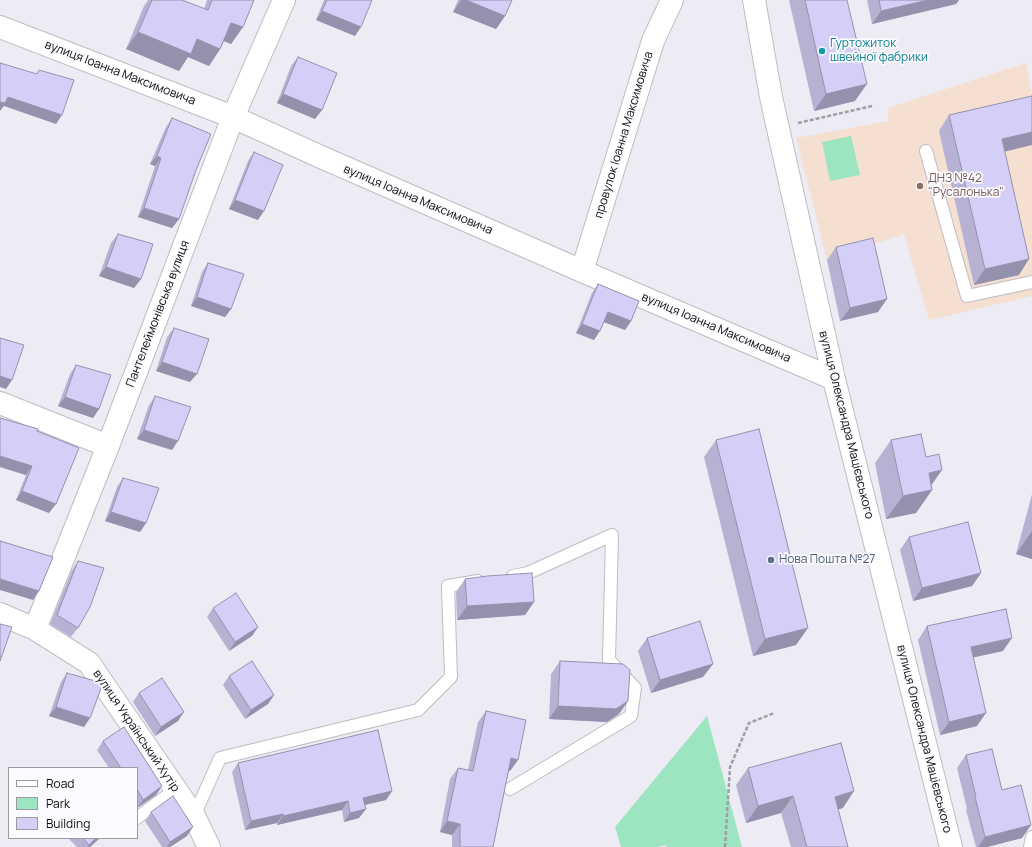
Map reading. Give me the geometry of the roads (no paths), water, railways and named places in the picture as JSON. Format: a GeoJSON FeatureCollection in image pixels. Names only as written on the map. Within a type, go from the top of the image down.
{"type":"FeatureCollection","features":[{"type":"Feature","properties":{"kind":"street","name":"Пантелеймонівська вулиця"},"geometry":{"type":"LineString","coordinates":[[35,629],[108,446],[233,117],[284,0]]}},
{"type":"Feature","properties":{"kind":"street","name":"провулок Іоанна Максимовича"},"geometry":{"type":"LineString","coordinates":[[582,271],[654,41],[672,0]]}},
{"type":"Feature","properties":{"kind":"street","name":"вулиця Олександра Мацієвського"},"geometry":{"type":"LineString","coordinates":[[754,0],[770,97],[834,379],[951,847]]}},
{"type":"Feature","properties":{"kind":"street","name":"вулиця Іоанна Максимовича"},"geometry":{"type":"LineString","coordinates":[[0,27],[233,117],[320,157],[834,379]]}},
{"type":"Feature","properties":{"kind":"street"},"geometry":{"type":"LineString","coordinates":[[0,402],[108,446]]}},
{"type":"Feature","properties":{"kind":"street","name":"вулиця Український Хутір"},"geometry":{"type":"LineString","coordinates":[[0,614],[35,629],[89,663],[194,816],[208,847]]}},
{"type":"Feature","properties":{"kind":"lane"},"geometry":{"type":"LineString","coordinates":[[926,150],[966,296],[1032,282]]}},
{"type":"Feature","properties":{"kind":"lane"},"geometry":{"type":"LineString","coordinates":[[194,816],[220,758],[418,710],[451,677],[448,586],[528,573],[612,535],[610,660],[635,688],[631,716],[510,789]]}},
{"type":"Feature","properties":{"kind":"lane"},"geometry":{"type":"LineString","coordinates":[[138,817],[176,789]]}},
{"type":"Feature","properties":{"kind":"lane"},"geometry":{"type":"LineString","coordinates":[[1030,847],[1032,837]]}},
{"type":"Feature","properties":{"kind":"place","name":"Гуртожиток швейної фабрики"},"geometry":{"type":"Point","coordinates":[822,51]}},
{"type":"Feature","properties":{"kind":"place","name":"ДНЗ №42 \"Русалонька\""},"geometry":{"type":"Point","coordinates":[920,186]}},
{"type":"Feature","properties":{"kind":"place","name":"Нова Пошта №27"},"geometry":{"type":"Point","coordinates":[771,560]}}]}
